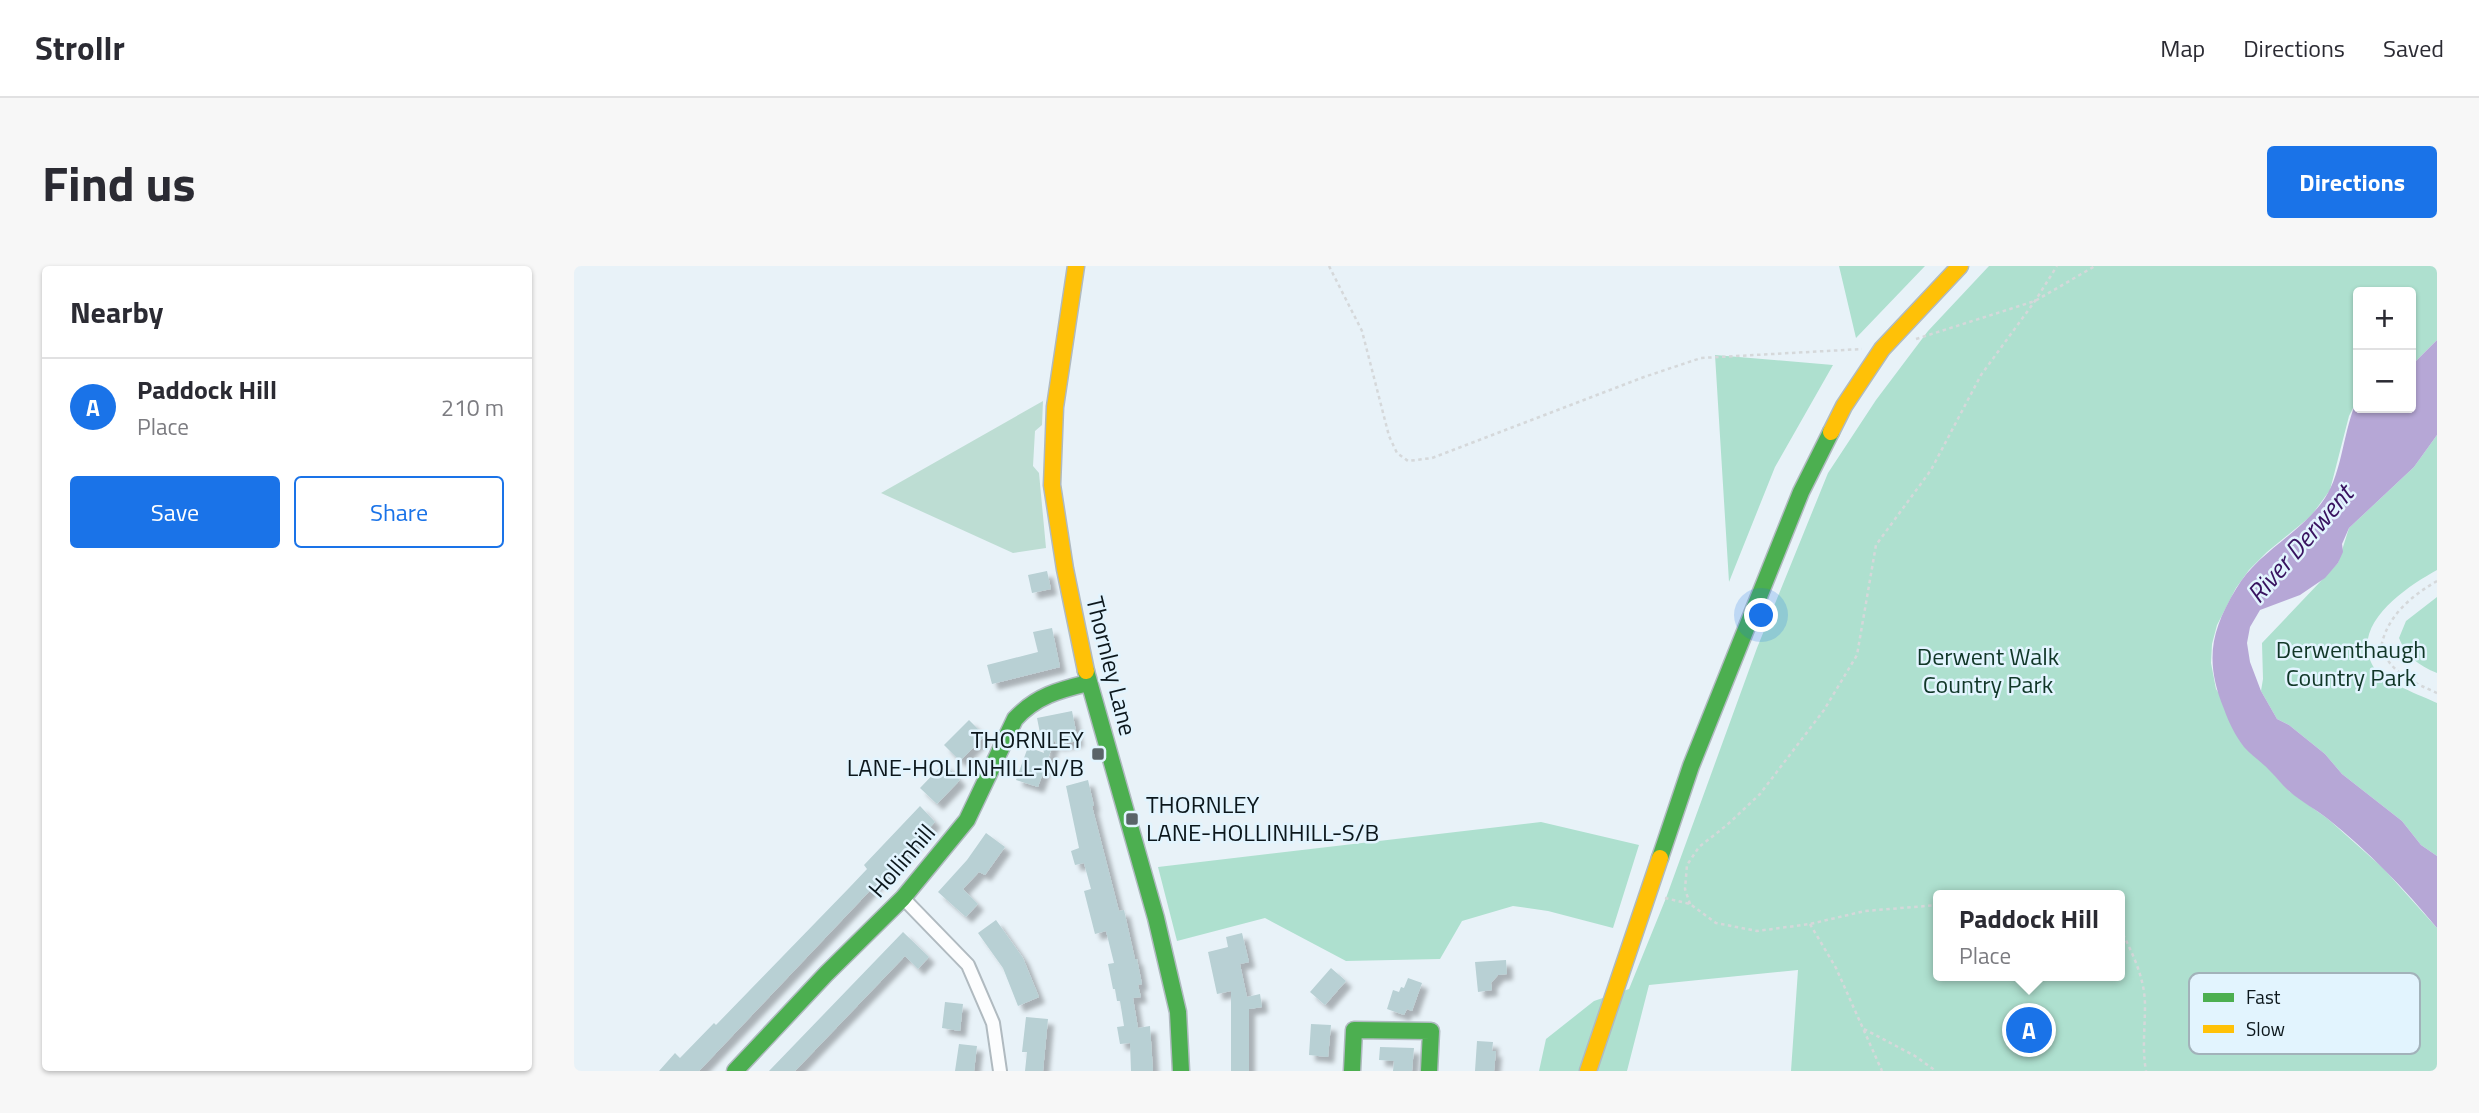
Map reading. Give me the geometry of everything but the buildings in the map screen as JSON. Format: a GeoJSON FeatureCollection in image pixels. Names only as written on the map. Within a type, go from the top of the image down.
{"type":"FeatureCollection","features":[{"type":"Feature","properties":{"kind":"street","name":"Thornley Lane"},"geometry":{"type":"LineString","coordinates":[[1076,266],[1055,407],[1052,485],[1065,569],[1088,683],[1156,918],[1178,1013],[1181,1071]]}},
{"type":"Feature","properties":{"kind":"street"},"geometry":{"type":"LineString","coordinates":[[1588,1071],[1691,766],[1801,492],[1844,406],[1882,349],[1960,266]]}},
{"type":"Feature","properties":{"kind":"street","name":"Hollinhill"},"geometry":{"type":"LineString","coordinates":[[734,1071],[903,898],[967,820],[1015,719],[1024,708],[1037,697],[1088,683]]}},
{"type":"Feature","properties":{"kind":"street"},"geometry":{"type":"LineString","coordinates":[[903,898],[968,965],[993,1023],[1000,1071]]}},
{"type":"Feature","properties":{"kind":"street"},"geometry":{"type":"LineString","coordinates":[[1352,1071],[1354,1030],[1431,1031],[1429,1071]]}},
{"type":"Feature","properties":{"kind":"path"},"geometry":{"type":"LineString","coordinates":[[1329,266],[1362,331],[1389,436],[1397,453],[1408,461],[1432,458],[1701,358],[1882,349]]}},
{"type":"Feature","properties":{"kind":"path"},"geometry":{"type":"LineString","coordinates":[[1690,904],[1685,889],[1687,865],[1699,847],[1760,794],[1824,710],[1857,655],[1876,545],[1931,470],[1981,375],[2057,266]]}},
{"type":"Feature","properties":{"kind":"path"},"geometry":{"type":"LineString","coordinates":[[1907,341],[2035,301],[2095,266]]}},
{"type":"Feature","properties":{"kind":"path"},"geometry":{"type":"LineString","coordinates":[[2437,581],[2418,592],[2403,607],[2388,625],[2381,648],[2393,668],[2409,680],[2437,693]]}},
{"type":"Feature","properties":{"kind":"path"},"geometry":{"type":"LineString","coordinates":[[1648,895],[1690,904],[1716,923],[1757,931],[1810,924],[1865,911],[1933,905]]}},
{"type":"Feature","properties":{"kind":"path"},"geometry":{"type":"LineString","coordinates":[[1810,924],[1836,968],[1882,1071]]}},
{"type":"Feature","properties":{"kind":"path"},"geometry":{"type":"LineString","coordinates":[[2125,938],[2140,968],[2145,1003],[2142,1048],[2146,1071]]}},
{"type":"Feature","properties":{"kind":"path"},"geometry":{"type":"LineString","coordinates":[[1864,1029],[1915,1056],[1936,1071]]}},
{"type":"Feature","properties":{"kind":"green space"},"geometry":{"type":"Polygon","coordinates":[[[1839,266],[1925,266],[1856,338],[1839,266]]]}},
{"type":"Feature","properties":{"kind":"green space","name":"Derwent Walk Country Park"},"geometry":{"type":"Polygon","coordinates":[[[1989,266],[2437,266],[2437,340],[2416,361],[2416,287],[2353,287],[2353,408],[2330,490],[2311,516],[2267,552],[2236,588],[2217,625],[2211,663],[2216,689],[2270,770],[2289,791],[2328,819],[2383,868],[2437,928],[2437,1071],[1791,1071],[1798,970],[1649,985],[1627,1071],[1539,1071],[1546,1039],[1594,1001],[1629,989],[1666,898],[1757,648],[1828,473],[1876,400],[1928,331],[1989,266]]]}},
{"type":"Feature","properties":{"kind":"green space"},"geometry":{"type":"Polygon","coordinates":[[[1715,355],[1833,365],[1775,467],[1729,582],[1715,355]]]}},
{"type":"Feature","properties":{"kind":"green space"},"geometry":{"type":"Polygon","coordinates":[[[1043,401],[1042,425],[1035,431],[1033,466],[1039,473],[1046,548],[1013,553],[881,493],[1043,401]]]}},
{"type":"Feature","properties":{"kind":"green space","name":"Derwenthaugh Country Park"},"geometry":{"type":"Polygon","coordinates":[[[2437,435],[2437,570],[2410,587],[2384,610],[2368,638],[2368,653],[2380,674],[2437,703],[2437,856],[2421,845],[2402,821],[2342,774],[2325,754],[2289,725],[2277,719],[2261,691],[2262,643],[2338,563],[2349,528],[2414,467],[2437,435]]]}},
{"type":"Feature","properties":{"kind":"green space"},"geometry":{"type":"Polygon","coordinates":[[[2437,597],[2437,673],[2414,660],[2399,638],[2406,621],[2437,597]]]}},
{"type":"Feature","properties":{"kind":"green space"},"geometry":{"type":"Polygon","coordinates":[[[1541,822],[1639,845],[1613,928],[1548,911],[1513,906],[1462,921],[1440,959],[1346,961],[1265,918],[1177,941],[1158,867],[1541,822]]]}},
{"type":"Feature","properties":{"kind":"water","name":"River Derwent"},"geometry":{"type":"Polygon","coordinates":[[[2437,340],[2437,435],[2414,467],[2349,528],[2338,563],[2325,578],[2300,595],[2260,610],[2250,627],[2247,643],[2250,662],[2261,691],[2277,719],[2289,725],[2325,754],[2342,774],[2402,821],[2421,845],[2437,856],[2437,928],[2372,857],[2328,819],[2298,799],[2244,747],[2232,729],[2224,709],[2214,676],[2213,662],[2213,648],[2220,619],[2236,589],[2256,564],[2304,522],[2325,498],[2336,475],[2353,410],[2353,413],[2416,413],[2416,361],[2437,340]]]}},
{"type":"Feature","properties":{"kind":"traffic: fast"},"geometry":{"type":"LineString","coordinates":[[1660,858],[1691,766],[1801,492],[1831,432]]}},
{"type":"Feature","properties":{"kind":"traffic: fast"},"geometry":{"type":"LineString","coordinates":[[1086,671],[1156,918],[1178,1012],[1181,1071]]}},
{"type":"Feature","properties":{"kind":"traffic: fast"},"geometry":{"type":"LineString","coordinates":[[735,1071],[826,974],[903,898],[967,820],[1015,719],[1040,699],[1088,683]]}},
{"type":"Feature","properties":{"kind":"traffic: fast"},"geometry":{"type":"LineString","coordinates":[[1352,1071],[1354,1030],[1431,1031],[1429,1071]]}},
{"type":"Feature","properties":{"kind":"traffic: slow"},"geometry":{"type":"LineString","coordinates":[[1076,266],[1055,407],[1052,485],[1065,569],[1086,671]]}},
{"type":"Feature","properties":{"kind":"traffic: slow"},"geometry":{"type":"LineString","coordinates":[[1831,432],[1844,406],[1882,349],[1960,266]]}},
{"type":"Feature","properties":{"kind":"traffic: slow"},"geometry":{"type":"LineString","coordinates":[[1588,1071],[1660,858]]}},
{"type":"Feature","properties":{"kind":"place","name":"THORNLEY LANE-HOLLINHILL-N/B"},"geometry":{"type":"Point","coordinates":[1098,754]}},
{"type":"Feature","properties":{"kind":"place","name":"THORNLEY LANE-HOLLINHILL-S/B"},"geometry":{"type":"Point","coordinates":[1132,819]}},
{"type":"Feature","properties":{"kind":"place","name":"Paddock Hill"},"geometry":{"type":"Point","coordinates":[2029,1030]}}]}
